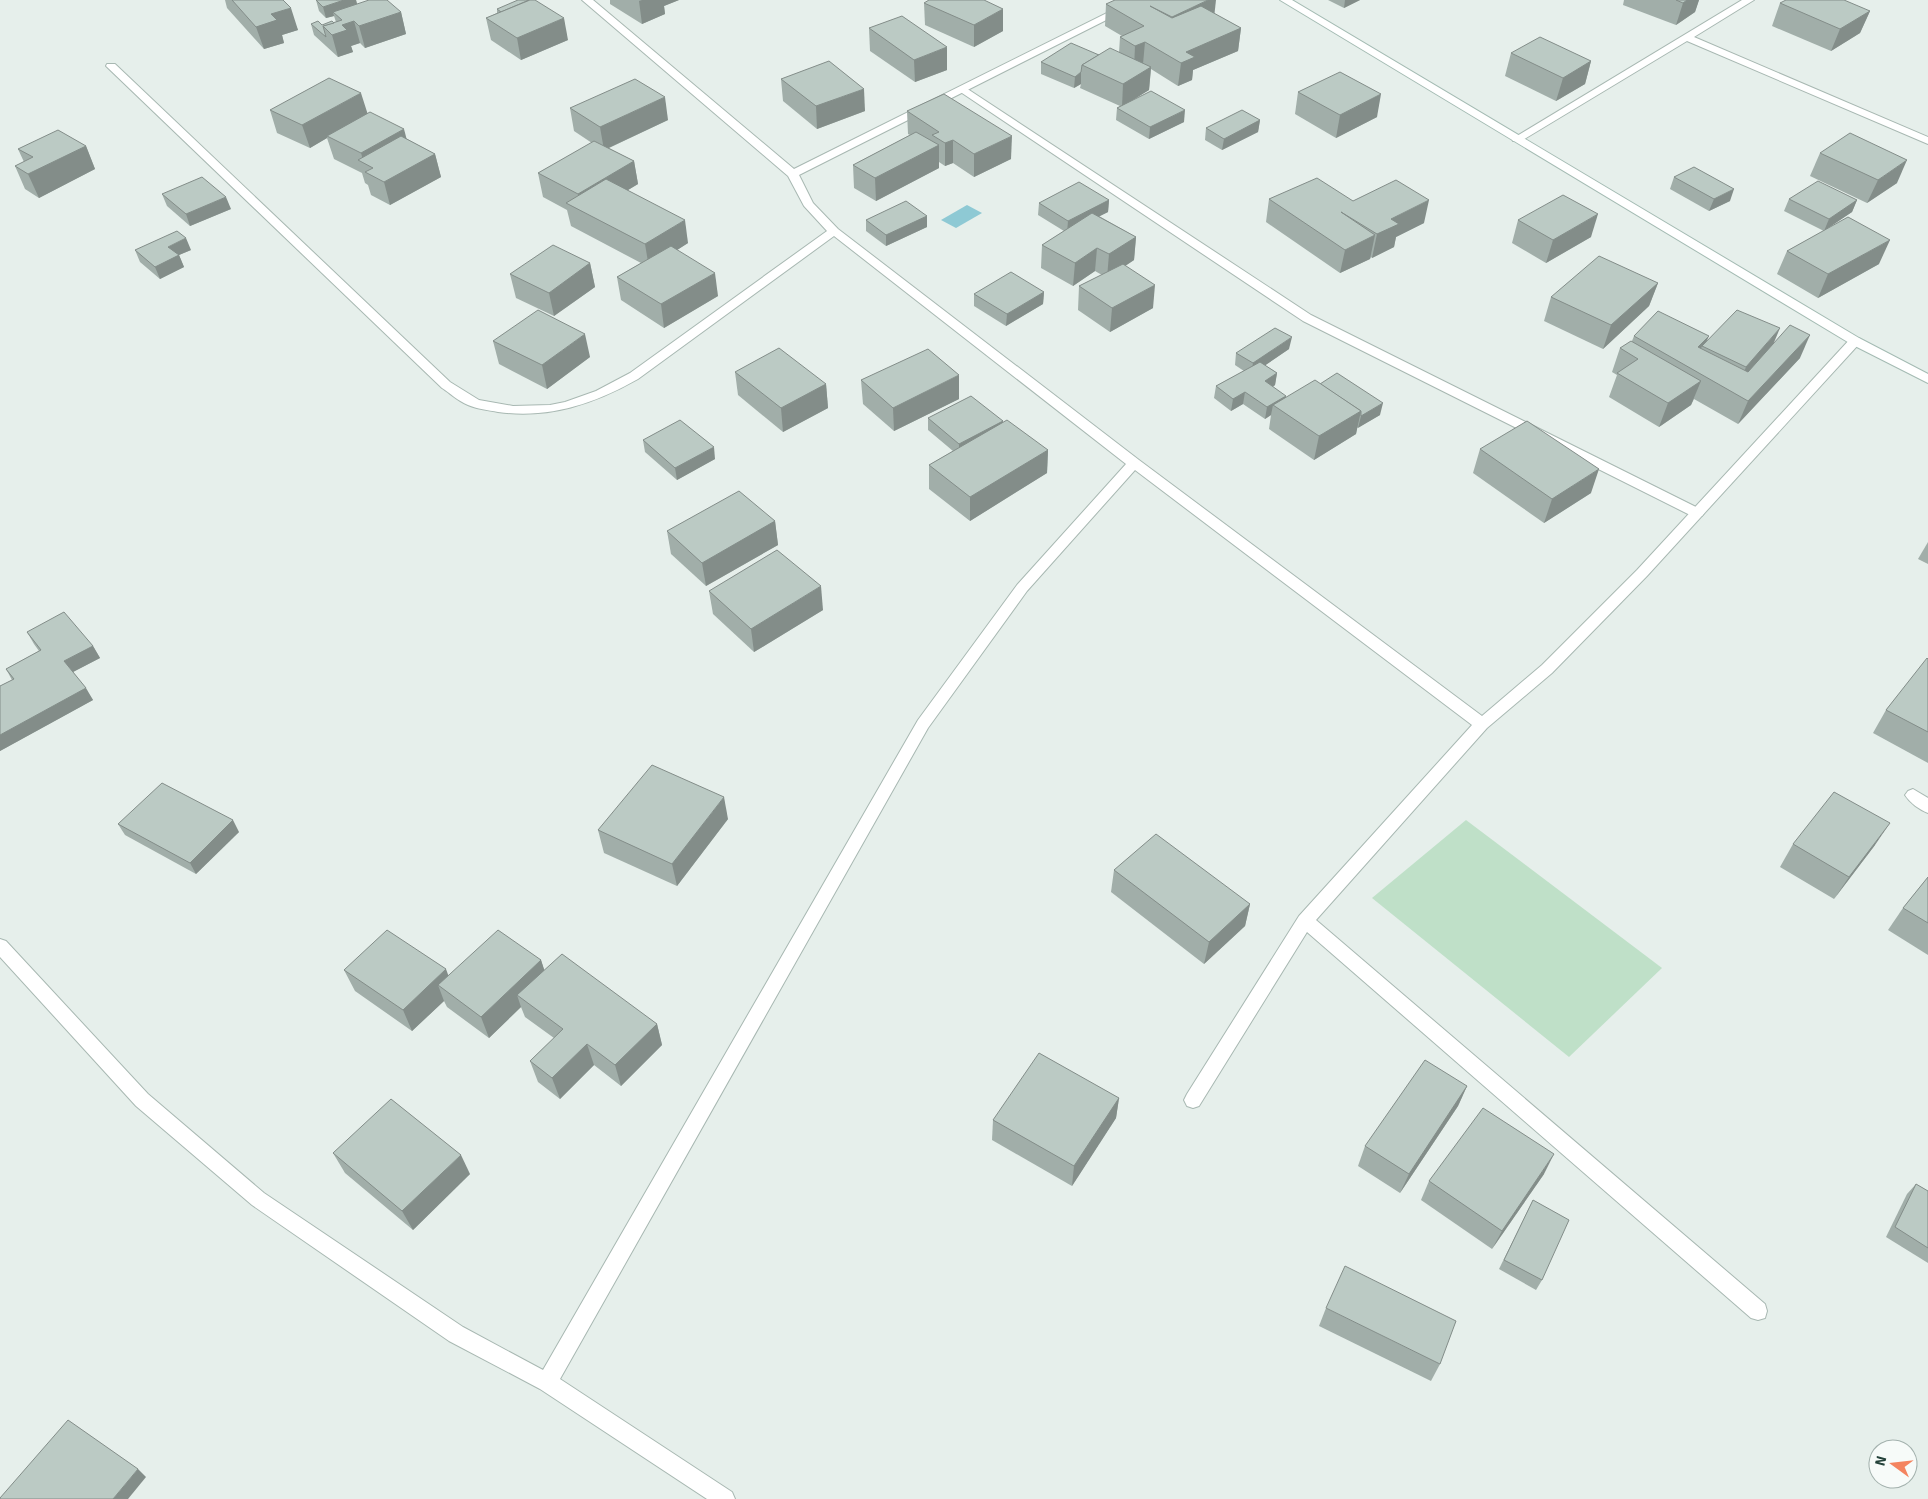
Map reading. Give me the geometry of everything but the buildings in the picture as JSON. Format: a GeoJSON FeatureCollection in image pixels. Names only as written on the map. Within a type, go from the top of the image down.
{"type":"FeatureCollection","features":[{"type":"Feature","properties":{"kind":"street"},"geometry":{"type":"LineString","coordinates":[[587,0],[793,174],[808,204],[834,231],[1134,463],[1482,724]]}},
{"type":"Feature","properties":{"kind":"street"},"geometry":{"type":"LineString","coordinates":[[793,174],[1141,0]]}},
{"type":"Feature","properties":{"kind":"street"},"geometry":{"type":"LineString","coordinates":[[1285,0],[1855,341],[1928,379]]}},
{"type":"Feature","properties":{"kind":"street"},"geometry":{"type":"LineString","coordinates":[[1517,139],[1750,0]]}},
{"type":"Feature","properties":{"kind":"street"},"geometry":{"type":"LineString","coordinates":[[1686,37],[1928,141]]}},
{"type":"Feature","properties":{"kind":"street"},"geometry":{"type":"LineString","coordinates":[[111,66],[446,385],[472,403],[508,410],[537,411],[571,406],[606,393],[634,376],[834,231]]}},
{"type":"Feature","properties":{"kind":"street"},"geometry":{"type":"LineString","coordinates":[[964,89],[1307,318],[1697,513]]}},
{"type":"Feature","properties":{"kind":"street"},"geometry":{"type":"LineString","coordinates":[[1193,1100],[1305,921],[1482,724],[1546,668],[1642,573],[1855,341]]}},
{"type":"Feature","properties":{"kind":"street"},"geometry":{"type":"LineString","coordinates":[[547,1382],[923,724],[1022,588],[1134,463]]}},
{"type":"Feature","properties":{"kind":"street"},"geometry":{"type":"LineString","coordinates":[[1913,795],[1928,807]]}},
{"type":"Feature","properties":{"kind":"street"},"geometry":{"type":"LineString","coordinates":[[1305,921],[1758,1311]]}},
{"type":"Feature","properties":{"kind":"street"},"geometry":{"type":"LineString","coordinates":[[4,958],[142,1100],[258,1199],[456,1334],[547,1382],[725,1499]]}},
{"type":"Feature","properties":{"kind":"green space"},"geometry":{"type":"Polygon","coordinates":[[[1466,820],[1662,968],[1569,1057],[1372,898],[1466,820]]]}},
{"type":"Feature","properties":{"kind":"water"},"geometry":{"type":"Polygon","coordinates":[[[967,205],[982,213],[956,228],[941,220],[967,205]]]}}]}
